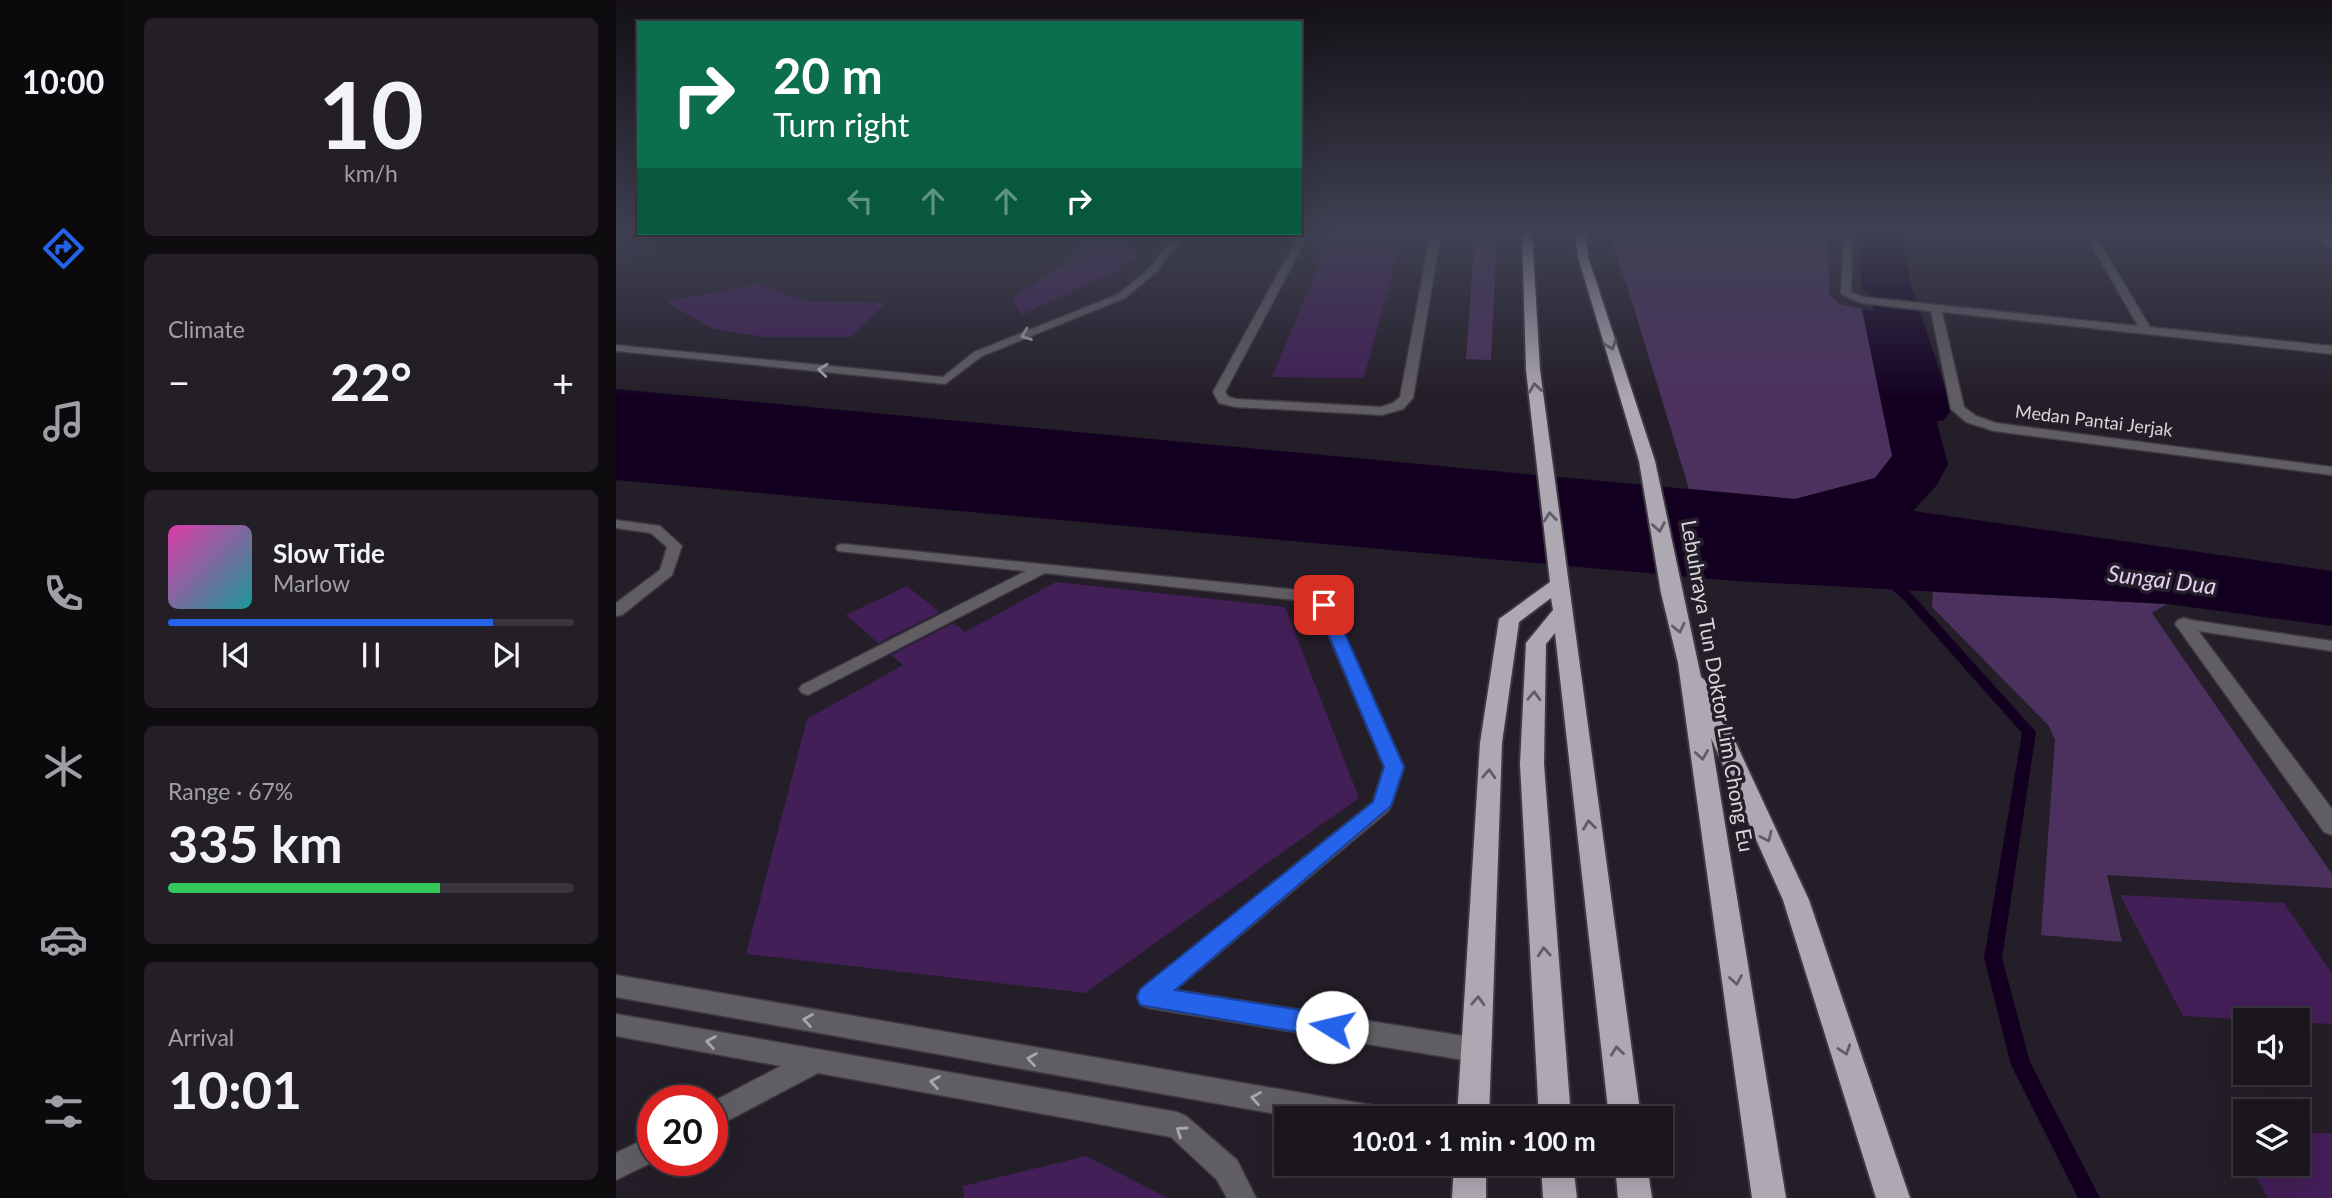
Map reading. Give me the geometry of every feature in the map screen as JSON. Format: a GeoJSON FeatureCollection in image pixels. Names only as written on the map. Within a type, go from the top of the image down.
{"type":"FeatureCollection","features":[{"type":"Feature","properties":{"kind":"highway"},"geometry":{"type":"LineString","coordinates":[[1529,288],[1533,370],[1557,582],[1563,611],[1624,1106]]}},
{"type":"Feature","properties":{"kind":"highway","name":"Lebuhraya Tun Doktor Lim Chong Eu"},"geometry":{"type":"LineString","coordinates":[[1593,288],[1647,461],[1671,593],[1688,663],[1769,1198]]}},
{"type":"Feature","properties":{"kind":"highway"},"geometry":{"type":"LineString","coordinates":[[1473,1106],[1491,743],[1509,619],[1557,582]]}},
{"type":"Feature","properties":{"kind":"highway"},"geometry":{"type":"LineString","coordinates":[[1554,1106],[1532,764],[1536,643],[1563,611]]}},
{"type":"Feature","properties":{"kind":"highway"},"geometry":{"type":"LineString","coordinates":[[1688,663],[1797,900],[1893,1198]]}},
{"type":"Feature","properties":{"kind":"highway"},"geometry":{"type":"LineString","coordinates":[[1469,1198],[1470,1176]]}},
{"type":"Feature","properties":{"kind":"highway"},"geometry":{"type":"LineString","coordinates":[[1559,1176],[1560,1198]]}},
{"type":"Feature","properties":{"kind":"highway"},"geometry":{"type":"LineString","coordinates":[[1632,1176],[1635,1198]]}},
{"type":"Feature","properties":{"kind":"street"},"geometry":{"type":"LineString","coordinates":[[1276,288],[1219,393],[1224,400],[1236,403],[1382,411],[1398,406],[1406,398],[1426,288]]}},
{"type":"Feature","properties":{"kind":"street"},"geometry":{"type":"LineString","coordinates":[[2121,288],[2146,330]]}},
{"type":"Feature","properties":{"kind":"street"},"geometry":{"type":"LineString","coordinates":[[1862,300],[2332,350]]}},
{"type":"Feature","properties":{"kind":"street","name":"Medan Pantai Jerjak"},"geometry":{"type":"LineString","coordinates":[[1936,308],[1958,409],[1971,419],[1994,427],[2332,471]]}},
{"type":"Feature","properties":{"kind":"street"},"geometry":{"type":"LineString","coordinates":[[2184,624],[2332,825]]}},
{"type":"Feature","properties":{"kind":"lane"},"geometry":{"type":"LineString","coordinates":[[616,348],[945,381],[978,354],[1122,296],[1132,288]]}},
{"type":"Feature","properties":{"kind":"lane"},"geometry":{"type":"LineString","coordinates":[[1846,288],[1846,294],[1862,300]]}},
{"type":"Feature","properties":{"kind":"lane"},"geometry":{"type":"LineString","coordinates":[[616,524],[656,529],[675,546],[667,572],[616,611]]}},
{"type":"Feature","properties":{"kind":"lane"},"geometry":{"type":"LineString","coordinates":[[843,548],[1297,595],[1324,605],[1394,767],[1381,806],[1149,997],[1476,1050]]}},
{"type":"Feature","properties":{"kind":"lane"},"geometry":{"type":"LineString","coordinates":[[808,689],[1042,569]]}},
{"type":"Feature","properties":{"kind":"lane"},"geometry":{"type":"LineString","coordinates":[[2184,624],[2332,646]]}},
{"type":"Feature","properties":{"kind":"lane"},"geometry":{"type":"LineString","coordinates":[[616,986],[1302,1106]]}},
{"type":"Feature","properties":{"kind":"lane"},"geometry":{"type":"LineString","coordinates":[[616,1025],[1177,1125],[1227,1170],[1242,1198]]}},
{"type":"Feature","properties":{"kind":"lane"},"geometry":{"type":"LineString","coordinates":[[728,1107],[816,1060]]}},
{"type":"Feature","properties":{"kind":"lane"},"geometry":{"type":"LineString","coordinates":[[616,1167],[637,1156]]}},
{"type":"Feature","properties":{"kind":"shaded area"},"geometry":{"type":"Polygon","coordinates":[[[1471,288],[1494,288],[1491,360],[1466,359],[1471,288]]]}},
{"type":"Feature","properties":{"kind":"shaded area"},"geometry":{"type":"Polygon","coordinates":[[[1628,288],[1829,288],[1829,294],[1839,304],[1862,309],[1893,456],[1875,478],[1795,499],[1689,489],[1628,288]]]}},
{"type":"Feature","properties":{"kind":"shaded area"},"geometry":{"type":"Polygon","coordinates":[[[1933,592],[2167,604],[2152,613],[2332,874],[2332,888],[2107,875],[2122,942],[2041,935],[2055,740],[2049,726],[1932,607],[1933,592]]]}},
{"type":"Feature","properties":{"kind":"water"},"geometry":{"type":"Polygon","coordinates":[[[1907,288],[1909,297],[1862,290],[1907,288]]]}},
{"type":"Feature","properties":{"kind":"water","name":"Sungai Dua"},"geometry":{"type":"Polygon","coordinates":[[[1862,309],[1908,315],[1948,464],[1937,485],[1913,511],[2332,571],[2332,626],[2167,604],[1735,581],[616,480],[616,389],[1795,499],[1875,478],[1892,456],[1862,309]]]}},
{"type":"Feature","properties":{"kind":"building"},"geometry":{"type":"Polygon","coordinates":[[[738,288],[769,288],[810,302],[886,303],[851,337],[765,337],[713,329],[666,302],[738,288]]]}},
{"type":"Feature","properties":{"kind":"building"},"geometry":{"type":"Polygon","coordinates":[[[1027,288],[1080,288],[1021,315],[1012,298],[1027,288]]]}},
{"type":"Feature","properties":{"kind":"building"},"geometry":{"type":"Polygon","coordinates":[[[1309,288],[1388,288],[1364,378],[1272,377],[1309,288]]]}},
{"type":"Feature","properties":{"kind":"building"},"geometry":{"type":"Polygon","coordinates":[[[1056,582],[1285,607],[1359,798],[1085,993],[746,954],[807,719],[903,665],[891,655],[954,623],[965,632],[1056,582]]]}},
{"type":"Feature","properties":{"kind":"building"},"geometry":{"type":"Polygon","coordinates":[[[907,586],[940,612],[878,643],[846,615],[907,586]]]}},
{"type":"Feature","properties":{"kind":"building"},"geometry":{"type":"Polygon","coordinates":[[[2120,895],[2284,903],[2332,974],[2332,1024],[2310,1023],[2310,1008],[2233,1008],[2233,1019],[2183,1016],[2120,895]]]}},
{"type":"Feature","properties":{"kind":"building"},"geometry":{"type":"Polygon","coordinates":[[[2310,1133],[2332,1133],[2332,1198],[2268,1198],[2255,1176],[2310,1176],[2310,1133]]]}},
{"type":"Feature","properties":{"kind":"building"},"geometry":{"type":"Polygon","coordinates":[[[1086,1156],[1168,1198],[964,1198],[963,1186],[1086,1156]]]}},
{"type":"Feature","properties":{"kind":"waterway"},"geometry":{"type":"LineString","coordinates":[[1890,288],[1925,408]]}},
{"type":"Feature","properties":{"kind":"waterway"},"geometry":{"type":"LineString","coordinates":[[1888,580],[1907,596],[2029,732],[1993,958],[2021,1065],[2089,1198]]}},
{"type":"Feature","properties":{"kind":"route"},"geometry":{"type":"LineString","coordinates":[[1324,605],[1394,767],[1381,806],[1149,997],[1332,1027]]}}]}
